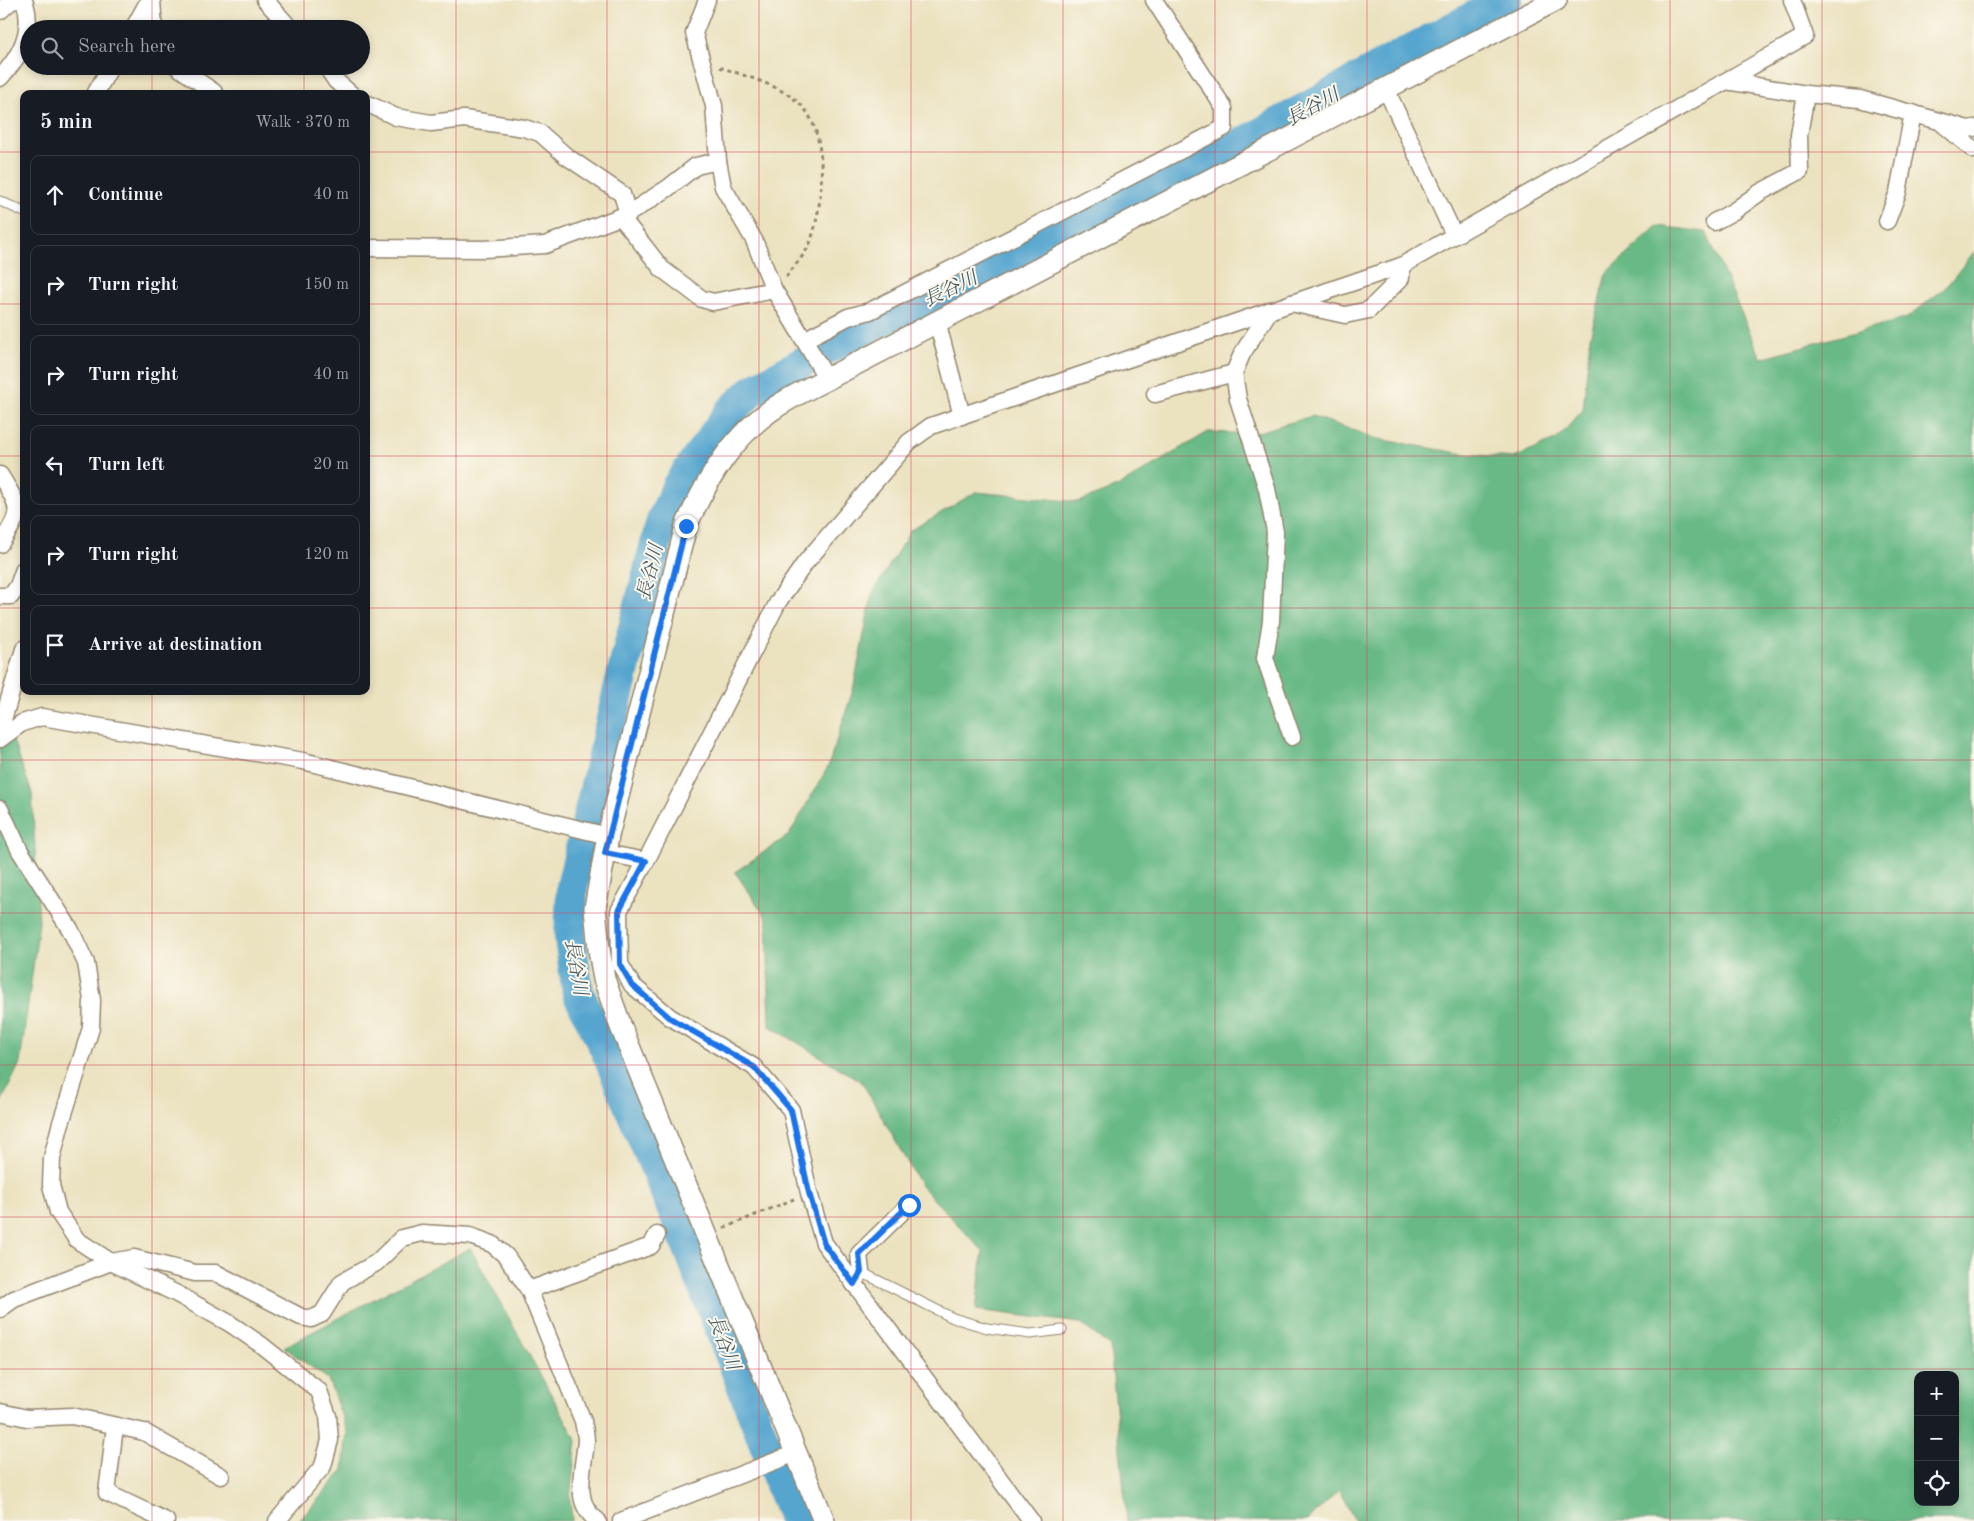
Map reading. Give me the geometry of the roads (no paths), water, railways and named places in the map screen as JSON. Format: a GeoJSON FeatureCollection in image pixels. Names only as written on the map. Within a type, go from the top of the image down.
{"type":"FeatureCollection","features":[{"type":"Feature","properties":{"kind":"street"},"geometry":{"type":"LineString","coordinates":[[0,10],[10,2],[18,0],[26,3],[27,20]]}},
{"type":"Feature","properties":{"kind":"street"},"geometry":{"type":"LineString","coordinates":[[138,20],[151,0]]}},
{"type":"Feature","properties":{"kind":"street"},"geometry":{"type":"LineString","coordinates":[[151,0],[153,20]]}},
{"type":"Feature","properties":{"kind":"street"},"geometry":{"type":"LineString","coordinates":[[265,0],[283,20]]}},
{"type":"Feature","properties":{"kind":"street"},"geometry":{"type":"LineString","coordinates":[[707,0],[694,33],[714,106],[718,160],[723,187],[754,240],[776,294],[827,379]]}},
{"type":"Feature","properties":{"kind":"street"},"geometry":{"type":"LineString","coordinates":[[804,340],[848,317],[870,311],[1224,128],[1224,108],[1154,0]]}},
{"type":"Feature","properties":{"kind":"street"},"geometry":{"type":"LineString","coordinates":[[824,1521],[621,1027],[604,979],[599,950],[595,908],[607,844],[686,526],[700,494],[718,465],[750,428],[778,406],[937,321],[1556,0]]}},
{"type":"Feature","properties":{"kind":"street"},"geometry":{"type":"LineString","coordinates":[[1031,1521],[858,1278],[824,1244],[809,1193],[791,1110],[754,1067],[670,1018],[632,985],[620,964],[619,911],[778,602],[805,563],[909,442],[931,426],[1401,266],[1805,36],[1792,0]]}},
{"type":"Feature","properties":{"kind":"street"},"geometry":{"type":"LineString","coordinates":[[0,78],[20,52]]}},
{"type":"Feature","properties":{"kind":"street"},"geometry":{"type":"LineString","coordinates":[[97,90],[106,75]]}},
{"type":"Feature","properties":{"kind":"street"},"geometry":{"type":"LineString","coordinates":[[189,75],[211,90]]}},
{"type":"Feature","properties":{"kind":"street"},"geometry":{"type":"LineString","coordinates":[[332,75],[346,90]]}},
{"type":"Feature","properties":{"kind":"street"},"geometry":{"type":"LineString","coordinates":[[1726,81],[1806,94],[1860,99],[1968,129],[1974,128]]}},
{"type":"Feature","properties":{"kind":"street"},"geometry":{"type":"LineString","coordinates":[[1386,89],[1454,235]]}},
{"type":"Feature","properties":{"kind":"street"},"geometry":{"type":"LineString","coordinates":[[1714,222],[1734,211],[1759,193],[1800,171],[1799,135],[1806,94]]}},
{"type":"Feature","properties":{"kind":"street"},"geometry":{"type":"LineString","coordinates":[[370,105],[396,117],[431,123],[464,119],[524,128],[540,133],[566,156],[622,194],[625,215],[662,268],[702,299],[713,302],[776,294]]}},
{"type":"Feature","properties":{"kind":"street"},"geometry":{"type":"LineString","coordinates":[[1887,221],[1898,192],[1913,113]]}},
{"type":"Feature","properties":{"kind":"street"},"geometry":{"type":"LineString","coordinates":[[1938,120],[1974,150]]}},
{"type":"Feature","properties":{"kind":"street"},"geometry":{"type":"LineString","coordinates":[[370,248],[484,249],[545,245],[625,215],[668,188],[696,166],[718,160]]}},
{"type":"Feature","properties":{"kind":"street"},"geometry":{"type":"LineString","coordinates":[[1291,303],[1345,315],[1369,310],[1401,278],[1401,266]]}},
{"type":"Feature","properties":{"kind":"street"},"geometry":{"type":"LineString","coordinates":[[1270,310],[1242,354],[1234,373],[1238,399],[1267,490],[1275,532],[1271,621],[1265,658],[1292,737]]}},
{"type":"Feature","properties":{"kind":"street"},"geometry":{"type":"LineString","coordinates":[[937,321],[962,416]]}},
{"type":"Feature","properties":{"kind":"street"},"geometry":{"type":"LineString","coordinates":[[1155,394],[1234,373]]}},
{"type":"Feature","properties":{"kind":"street"},"geometry":{"type":"LineString","coordinates":[[0,476],[15,499],[18,512],[15,522],[0,544]]}},
{"type":"Feature","properties":{"kind":"street"},"geometry":{"type":"LineString","coordinates":[[0,596],[11,596],[20,580]]}},
{"type":"Feature","properties":{"kind":"street"},"geometry":{"type":"LineString","coordinates":[[0,730],[20,663]]}},
{"type":"Feature","properties":{"kind":"street"},"geometry":{"type":"LineString","coordinates":[[0,739],[22,723],[42,717],[303,761],[607,844],[646,861]]}},
{"type":"Feature","properties":{"kind":"street"},"geometry":{"type":"LineString","coordinates":[[0,809],[20,851],[70,929],[86,963],[92,1000],[91,1028],[52,1158],[51,1185],[58,1212],[77,1240],[111,1262],[177,1294],[229,1323],[260,1344],[319,1391],[328,1416],[330,1440],[323,1466],[277,1521]]}},
{"type":"Feature","properties":{"kind":"street"},"geometry":{"type":"LineString","coordinates":[[858,1278],[859,1254],[909,1205]]}},
{"type":"Feature","properties":{"kind":"street"},"geometry":{"type":"LineString","coordinates":[[0,1309],[14,1299],[111,1262],[134,1258],[195,1274],[216,1273],[301,1318],[311,1319],[322,1314],[342,1282],[376,1263],[402,1238],[422,1233],[470,1236],[492,1244],[506,1256],[529,1290],[583,1421],[586,1438],[581,1494],[584,1507],[590,1516],[598,1521]]}},
{"type":"Feature","properties":{"kind":"street"},"geometry":{"type":"LineString","coordinates":[[529,1290],[651,1246],[657,1235]]}},
{"type":"Feature","properties":{"kind":"street"},"geometry":{"type":"LineString","coordinates":[[0,1412],[27,1418],[72,1416],[144,1432],[221,1476]]}},
{"type":"Feature","properties":{"kind":"street"},"geometry":{"type":"LineString","coordinates":[[115,1426],[107,1493],[166,1521]]}},
{"type":"Feature","properties":{"kind":"street"},"geometry":{"type":"LineString","coordinates":[[621,1521],[796,1453]]}},
{"type":"Feature","properties":{"kind":"lane"},"geometry":{"type":"LineString","coordinates":[[0,201],[20,210]]}},
{"type":"Feature","properties":{"kind":"lane"},"geometry":{"type":"LineString","coordinates":[[858,1278],[953,1318],[987,1328],[1030,1334],[1062,1330]]}},
{"type":"Feature","properties":{"kind":"waterway","name":"長谷川"},"geometry":{"type":"LineString","coordinates":[[795,1521],[683,1233],[606,1050],[578,993],[570,939],[572,887],[632,635],[662,521],[678,485],[730,412],[752,391],[843,340],[1251,139],[1403,54],[1506,0]]}}]}
